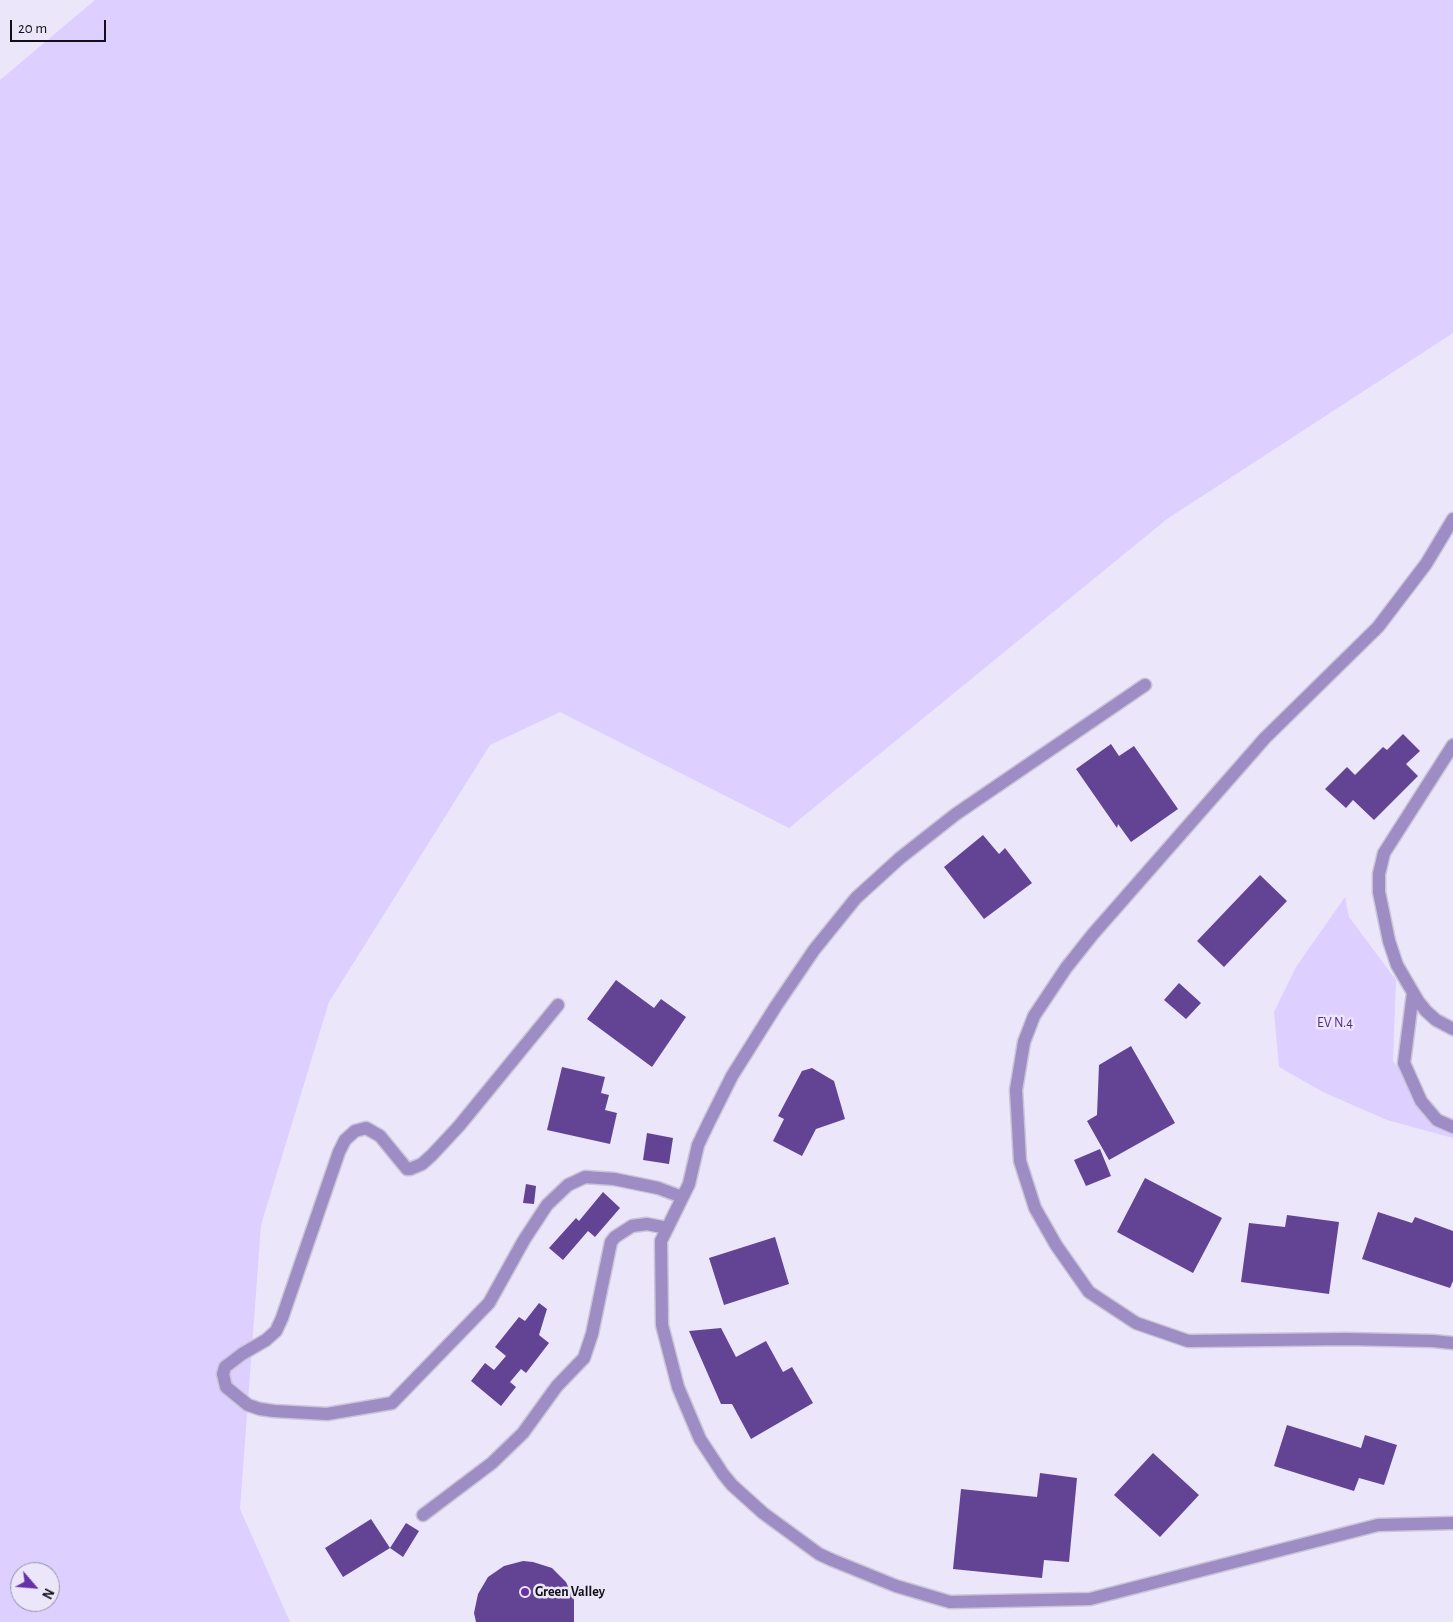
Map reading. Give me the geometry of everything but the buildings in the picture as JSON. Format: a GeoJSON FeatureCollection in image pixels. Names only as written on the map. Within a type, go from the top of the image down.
{"type":"FeatureCollection","features":[{"type":"Feature","properties":{"kind":"street"},"geometry":{"type":"LineString","coordinates":[[1453,519],[1426,564],[1378,627],[1265,738],[1093,934],[1066,968],[1034,1016],[1024,1042],[1016,1090],[1020,1161],[1035,1208],[1056,1245],[1089,1292],[1136,1323],[1188,1341],[1346,1339],[1453,1343]]}},
{"type":"Feature","properties":{"kind":"street"},"geometry":{"type":"LineString","coordinates":[[1145,685],[956,814],[900,858],[856,898],[814,950],[776,1006],[732,1076],[698,1145],[689,1184],[661,1241],[662,1325],[678,1387],[700,1439],[732,1485],[763,1513],[819,1554],[896,1586],[950,1602],[1084,1600],[1378,1525],[1453,1523]]}},
{"type":"Feature","properties":{"kind":"street"},"geometry":{"type":"LineString","coordinates":[[1453,745],[1384,853],[1379,874],[1379,892],[1389,941],[1398,964],[1413,993],[1426,1011],[1436,1020],[1453,1029]]}},
{"type":"Feature","properties":{"kind":"street"},"geometry":{"type":"LineString","coordinates":[[1413,993],[1404,1063],[1421,1101],[1437,1120],[1453,1126]]}},
{"type":"Feature","properties":{"kind":"street"},"geometry":{"type":"LineString","coordinates":[[558,1005],[459,1126],[422,1164],[407,1169],[380,1136],[366,1128],[355,1131],[345,1140],[338,1152],[276,1331],[266,1340],[242,1354],[225,1367],[223,1374],[226,1387],[248,1405],[274,1411],[327,1414],[392,1403],[489,1303],[524,1240],[547,1205],[568,1185],[585,1177],[614,1179],[658,1188],[682,1197]]}},
{"type":"Feature","properties":{"kind":"street"},"geometry":{"type":"LineString","coordinates":[[424,1515],[492,1463],[523,1432],[557,1386],[584,1358],[592,1334],[611,1242],[615,1237],[632,1226],[647,1224],[667,1228]]}},
{"type":"Feature","properties":{"kind":"green space"},"geometry":{"type":"Polygon","coordinates":[[[95,0],[1453,0],[1453,333],[1167,519],[789,828],[560,712],[490,745],[329,1002],[261,1225],[240,1509],[290,1622],[0,1622],[0,80],[95,0]]]}},
{"type":"Feature","properties":{"kind":"green space","name":"EV N.4"},"geometry":{"type":"Polygon","coordinates":[[[1345,897],[1349,917],[1396,980],[1393,1061],[1453,1133],[1453,1138],[1387,1120],[1323,1092],[1279,1067],[1274,1012],[1296,967],[1345,897]]]}},
{"type":"Feature","properties":{"kind":"place","name":"Green Valley"},"geometry":{"type":"Point","coordinates":[525,1592]}}]}
